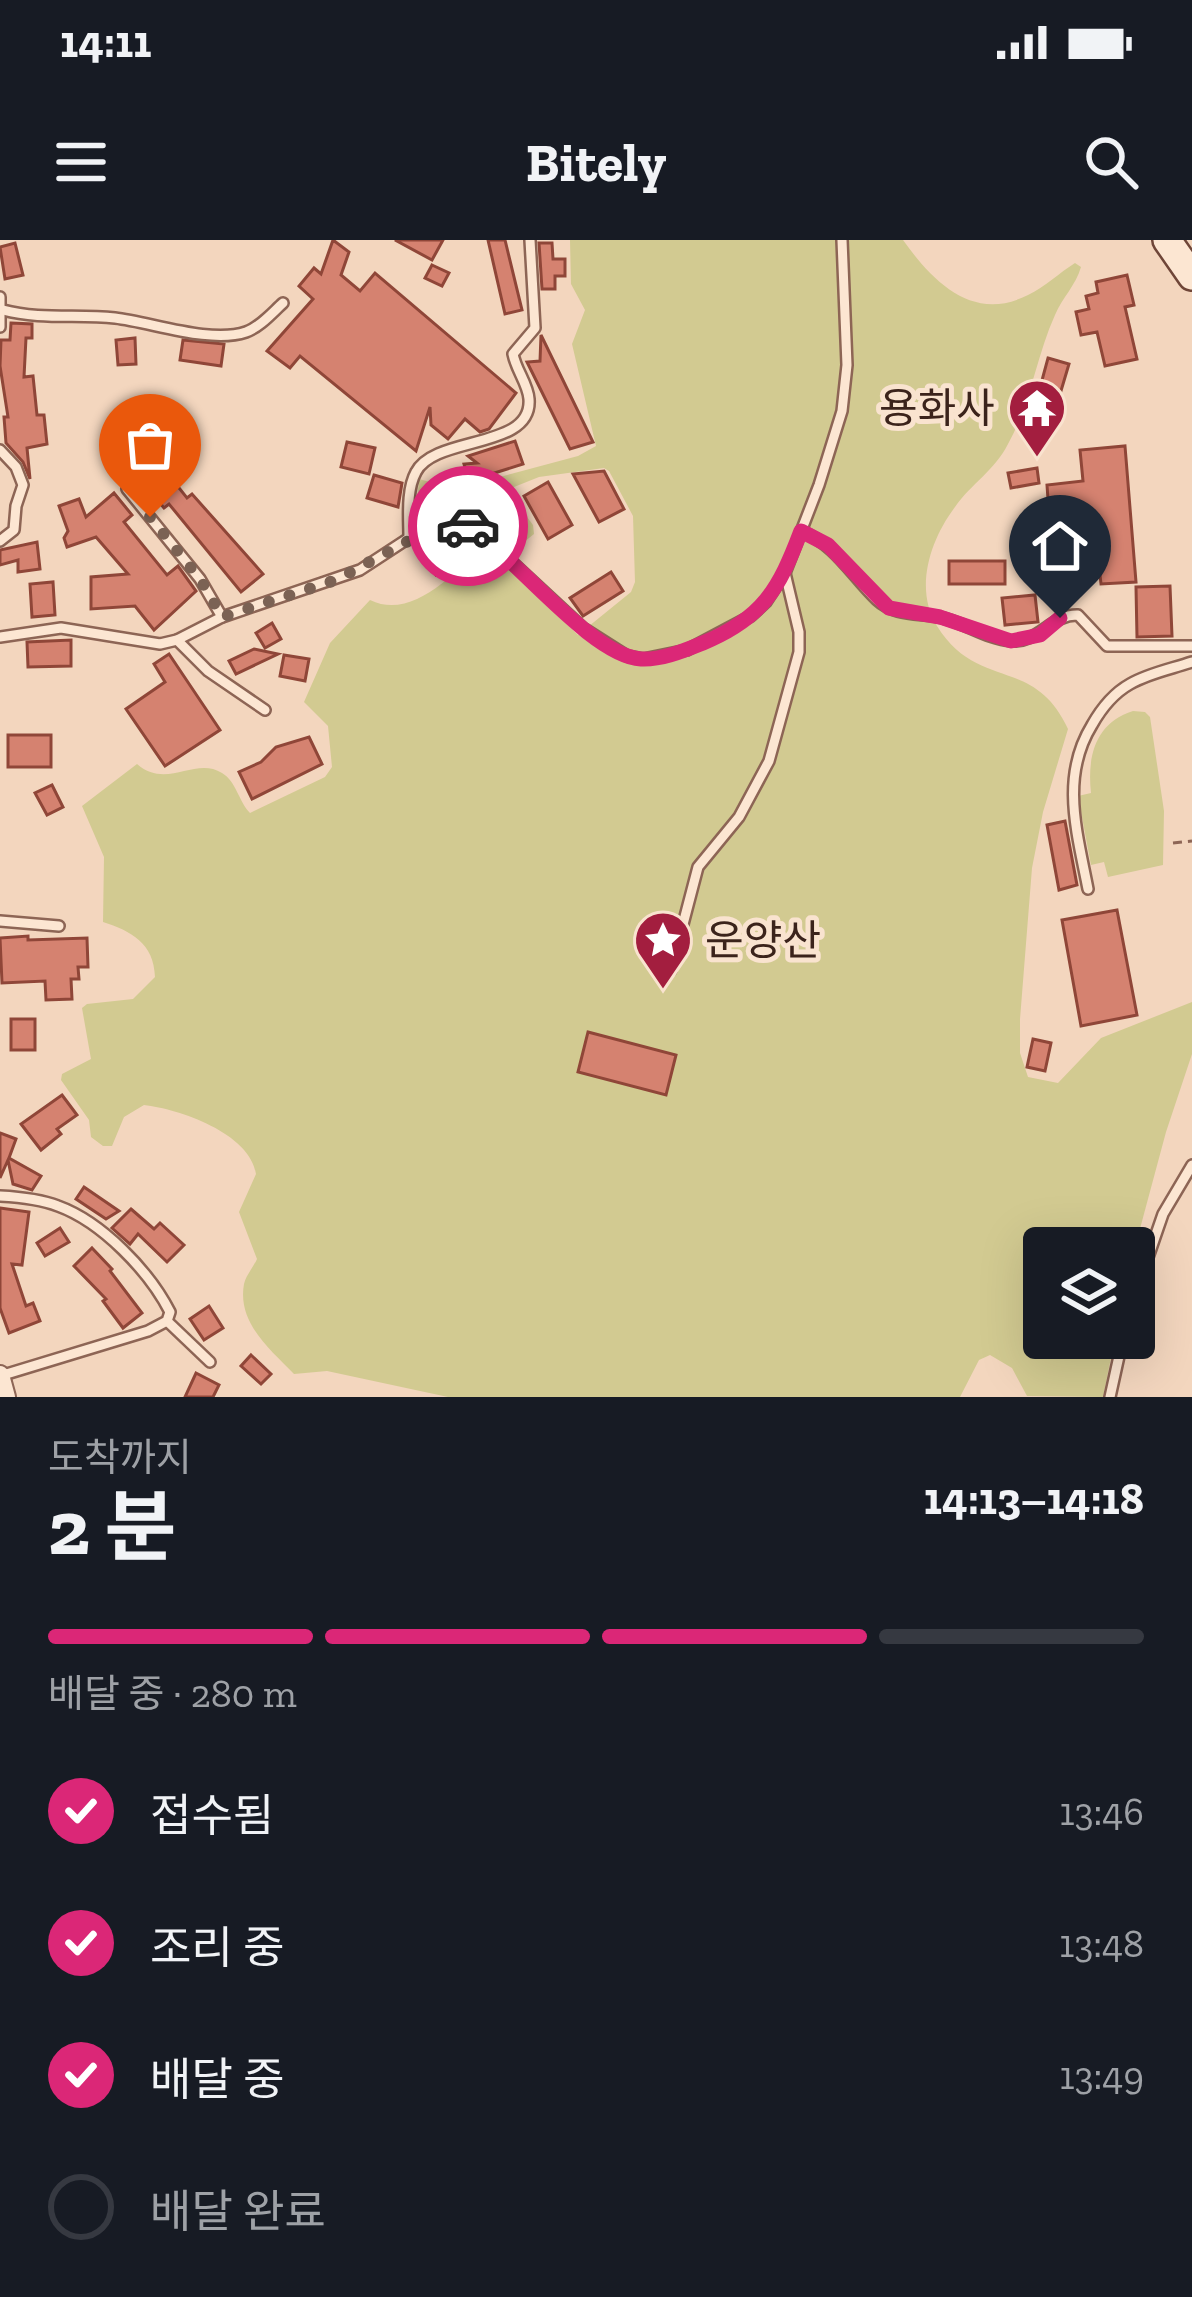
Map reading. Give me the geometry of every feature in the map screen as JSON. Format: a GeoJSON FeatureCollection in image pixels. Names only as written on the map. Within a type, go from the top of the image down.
{"type":"FeatureCollection","features":[{"type":"Feature","properties":{"kind":"street"},"geometry":{"type":"LineString","coordinates":[[1167,240],[1191,275]]}},
{"type":"Feature","properties":{"kind":"street"},"geometry":{"type":"LineString","coordinates":[[0,1376],[6,1397]]}},
{"type":"Feature","properties":{"kind":"lane"},"geometry":{"type":"LineString","coordinates":[[409,538],[413,475],[422,463],[436,453],[512,430],[528,411],[530,400],[513,354],[535,328],[530,240]]}},
{"type":"Feature","properties":{"kind":"lane"},"geometry":{"type":"LineString","coordinates":[[0,637],[61,628],[160,644],[176,640],[222,617],[348,575],[409,538],[451,521],[466,524],[606,646],[643,659],[686,650],[734,628],[766,602],[785,573],[833,445],[845,389],[842,240]]}},
{"type":"Feature","properties":{"kind":"lane"},"geometry":{"type":"LineString","coordinates":[[0,297],[0,327]]}},
{"type":"Feature","properties":{"kind":"lane"},"geometry":{"type":"LineString","coordinates":[[3,310],[43,318],[123,319],[164,330],[235,334],[259,325],[284,303]]}},
{"type":"Feature","properties":{"kind":"lane"},"geometry":{"type":"LineString","coordinates":[[0,450],[16,467],[23,485],[14,530],[0,541]]}},
{"type":"Feature","properties":{"kind":"lane"},"geometry":{"type":"LineString","coordinates":[[127,489],[200,579],[222,617]]}},
{"type":"Feature","properties":{"kind":"lane"},"geometry":{"type":"LineString","coordinates":[[801,531],[828,545],[876,599],[904,613],[940,617],[1011,641],[1040,635],[1067,614],[1078,615],[1107,646],[1192,646]]}},
{"type":"Feature","properties":{"kind":"lane"},"geometry":{"type":"LineString","coordinates":[[671,970],[698,867],[740,817],[769,761],[799,652],[785,573]]}},
{"type":"Feature","properties":{"kind":"lane"},"geometry":{"type":"LineString","coordinates":[[176,640],[208,670],[265,710]]}},
{"type":"Feature","properties":{"kind":"lane"},"geometry":{"type":"LineString","coordinates":[[1088,889],[1072,788],[1079,750],[1098,715],[1120,690],[1192,662]]}},
{"type":"Feature","properties":{"kind":"lane"},"geometry":{"type":"LineString","coordinates":[[0,921],[59,926]]}},
{"type":"Feature","properties":{"kind":"lane"},"geometry":{"type":"LineString","coordinates":[[1155,1237],[1192,1166]]}},
{"type":"Feature","properties":{"kind":"lane"},"geometry":{"type":"LineString","coordinates":[[0,1196],[62,1207],[102,1233],[165,1301],[170,1312],[167,1321]]}},
{"type":"Feature","properties":{"kind":"lane"},"geometry":{"type":"LineString","coordinates":[[167,1321],[210,1361]]}},
{"type":"Feature","properties":{"kind":"lane"},"geometry":{"type":"LineString","coordinates":[[0,1376],[82,1354],[167,1321]]}},
{"type":"Feature","properties":{"kind":"lane"},"geometry":{"type":"LineString","coordinates":[[1110,1397],[1118,1359]]}},
{"type":"Feature","properties":{"kind":"path"},"geometry":{"type":"LineString","coordinates":[[1173,843],[1192,841]]}},
{"type":"Feature","properties":{"kind":"shaded area"},"geometry":{"type":"Polygon","coordinates":[[[570,240],[903,240],[941,283],[972,301],[989,304],[1028,295],[1075,263],[1081,267],[1048,331],[1016,428],[1003,453],[946,520],[932,549],[926,581],[930,612],[953,646],[970,660],[1039,691],[1068,729],[1032,868],[1020,1019],[1020,1053],[1028,1077],[1058,1083],[1101,1038],[1192,1002],[1192,1054],[1140,1227],[1023,1227],[1023,1359],[1111,1359],[1103,1397],[1027,1396],[1012,1368],[990,1355],[979,1360],[960,1397],[448,1397],[327,1371],[294,1374],[257,1334],[245,1311],[244,1284],[257,1259],[239,1212],[256,1174],[241,1146],[193,1118],[144,1105],[124,1117],[112,1146],[103,1146],[91,1137],[89,1120],[61,1080],[62,1074],[91,1059],[82,1008],[133,999],[155,977],[150,955],[139,940],[103,922],[104,857],[82,806],[137,764],[159,774],[202,768],[222,773],[250,813],[325,777],[332,767],[328,726],[304,702],[330,643],[370,600],[386,605],[417,599],[486,547],[578,635],[631,592],[635,582],[633,516],[604,468],[539,477],[514,487],[512,497],[533,525],[534,534],[509,554],[466,522],[456,520],[415,531],[419,479],[448,487],[466,486],[578,456],[596,446],[572,344],[585,310],[571,284],[570,240]]]}},
{"type":"Feature","properties":{"kind":"shaded area"},"geometry":{"type":"Polygon","coordinates":[[[1133,711],[1150,717],[1164,811],[1163,865],[1108,877],[1104,862],[1091,865],[1078,796],[1091,793],[1093,754],[1102,733],[1133,711]]]}},
{"type":"Feature","properties":{"kind":"building"},"geometry":{"type":"Polygon","coordinates":[[[333,240],[349,252],[341,275],[360,291],[375,273],[516,393],[489,429],[480,432],[465,419],[448,439],[431,425],[430,407],[416,451],[300,356],[290,368],[267,351],[313,299],[299,286],[314,268],[321,274],[333,240]]]}},
{"type":"Feature","properties":{"kind":"building"},"geometry":{"type":"Polygon","coordinates":[[[395,240],[443,240],[432,260],[395,240]]]}},
{"type":"Feature","properties":{"kind":"building"},"geometry":{"type":"Polygon","coordinates":[[[488,240],[505,240],[522,310],[505,314],[488,240]]]}},
{"type":"Feature","properties":{"kind":"building"},"geometry":{"type":"Polygon","coordinates":[[[15,243],[23,275],[5,279],[0,247],[15,243]]]}},
{"type":"Feature","properties":{"kind":"building"},"geometry":{"type":"Polygon","coordinates":[[[539,243],[552,243],[553,259],[565,259],[565,276],[555,276],[555,289],[542,289],[539,243]]]}},
{"type":"Feature","properties":{"kind":"building"},"geometry":{"type":"Polygon","coordinates":[[[432,265],[449,273],[442,286],[425,278],[432,265]]]}},
{"type":"Feature","properties":{"kind":"building"},"geometry":{"type":"Polygon","coordinates":[[[1127,275],[1134,305],[1125,307],[1137,359],[1105,366],[1097,332],[1081,335],[1076,312],[1089,309],[1086,296],[1098,293],[1096,282],[1127,275]]]}},
{"type":"Feature","properties":{"kind":"building"},"geometry":{"type":"Polygon","coordinates":[[[11,323],[32,324],[32,338],[26,338],[24,377],[33,376],[37,415],[44,415],[47,444],[27,448],[30,479],[23,462],[6,443],[1,340],[10,340],[11,323]]]}},
{"type":"Feature","properties":{"kind":"building"},"geometry":{"type":"Polygon","coordinates":[[[541,335],[593,442],[570,449],[527,362],[540,361],[541,335]]]}},
{"type":"Feature","properties":{"kind":"building"},"geometry":{"type":"Polygon","coordinates":[[[135,338],[136,364],[118,365],[116,340],[135,338]]]}},
{"type":"Feature","properties":{"kind":"building"},"geometry":{"type":"Polygon","coordinates":[[[183,340],[224,344],[221,366],[180,360],[183,340]]]}},
{"type":"Feature","properties":{"kind":"building"},"geometry":{"type":"Polygon","coordinates":[[[1048,358],[1069,364],[1058,401],[1038,395],[1048,358]]]}},
{"type":"Feature","properties":{"kind":"building"},"geometry":{"type":"Polygon","coordinates":[[[136,439],[161,471],[187,498],[192,494],[263,574],[241,592],[169,504],[164,508],[115,455],[136,439]]]}},
{"type":"Feature","properties":{"kind":"building"},"geometry":{"type":"Polygon","coordinates":[[[515,441],[523,464],[469,481],[464,464],[477,463],[468,456],[515,441]]]}},
{"type":"Feature","properties":{"kind":"building"},"geometry":{"type":"Polygon","coordinates":[[[347,442],[375,448],[369,474],[341,467],[347,442]]]}},
{"type":"Feature","properties":{"kind":"building"},"geometry":{"type":"Polygon","coordinates":[[[1125,446],[1136,582],[1101,584],[1099,566],[1094,566],[1090,522],[1050,527],[1047,485],[1083,481],[1080,450],[1125,446]]]}},
{"type":"Feature","properties":{"kind":"building"},"geometry":{"type":"Polygon","coordinates":[[[1037,468],[1039,483],[1011,488],[1008,473],[1037,468]]]}},
{"type":"Feature","properties":{"kind":"building"},"geometry":{"type":"Polygon","coordinates":[[[604,471],[624,509],[599,522],[573,474],[604,471]]]}},
{"type":"Feature","properties":{"kind":"building"},"geometry":{"type":"Polygon","coordinates":[[[374,475],[402,483],[398,507],[367,498],[374,475]]]}},
{"type":"Feature","properties":{"kind":"building"},"geometry":{"type":"Polygon","coordinates":[[[548,482],[572,525],[548,539],[524,496],[548,482]]]}},
{"type":"Feature","properties":{"kind":"building"},"geometry":{"type":"Polygon","coordinates":[[[114,493],[132,515],[124,522],[167,575],[178,566],[196,591],[154,630],[135,606],[91,609],[91,577],[128,574],[96,537],[67,547],[64,538],[68,531],[59,506],[79,499],[86,517],[114,493]]]}},
{"type":"Feature","properties":{"kind":"building"},"geometry":{"type":"Polygon","coordinates":[[[456,536],[468,554],[436,575],[424,557],[456,536]]]}},
{"type":"Feature","properties":{"kind":"building"},"geometry":{"type":"Polygon","coordinates":[[[37,542],[40,569],[18,572],[18,560],[0,565],[0,550],[37,542]]]}},
{"type":"Feature","properties":{"kind":"building"},"geometry":{"type":"Polygon","coordinates":[[[949,561],[1005,561],[1005,584],[949,584],[949,561]]]}},
{"type":"Feature","properties":{"kind":"building"},"geometry":{"type":"Polygon","coordinates":[[[611,572],[623,591],[583,616],[570,598],[611,572]]]}},
{"type":"Feature","properties":{"kind":"building"},"geometry":{"type":"Polygon","coordinates":[[[53,582],[55,615],[32,617],[30,584],[53,582]]]}},
{"type":"Feature","properties":{"kind":"building"},"geometry":{"type":"Polygon","coordinates":[[[1170,586],[1172,636],[1137,637],[1136,587],[1170,586]]]}},
{"type":"Feature","properties":{"kind":"building"},"geometry":{"type":"Polygon","coordinates":[[[1035,595],[1038,622],[1005,625],[1002,598],[1035,595]]]}},
{"type":"Feature","properties":{"kind":"building"},"geometry":{"type":"Polygon","coordinates":[[[272,623],[281,639],[265,648],[256,633],[272,623]]]}},
{"type":"Feature","properties":{"kind":"building"},"geometry":{"type":"Polygon","coordinates":[[[71,640],[71,666],[28,667],[27,642],[71,640]]]}},
{"type":"Feature","properties":{"kind":"building"},"geometry":{"type":"Polygon","coordinates":[[[254,649],[278,654],[236,674],[229,661],[254,649]]]}},
{"type":"Feature","properties":{"kind":"building"},"geometry":{"type":"Polygon","coordinates":[[[169,654],[220,730],[165,766],[126,709],[165,682],[154,664],[169,654]]]}},
{"type":"Feature","properties":{"kind":"building"},"geometry":{"type":"Polygon","coordinates":[[[284,655],[309,659],[305,681],[280,676],[284,655]]]}},
{"type":"Feature","properties":{"kind":"building"},"geometry":{"type":"Polygon","coordinates":[[[8,735],[51,735],[51,767],[8,767],[8,735]]]}},
{"type":"Feature","properties":{"kind":"building"},"geometry":{"type":"Polygon","coordinates":[[[309,737],[322,764],[252,799],[239,772],[261,762],[276,747],[309,737]]]}},
{"type":"Feature","properties":{"kind":"building"},"geometry":{"type":"Polygon","coordinates":[[[52,785],[63,807],[47,815],[35,793],[52,785]]]}},
{"type":"Feature","properties":{"kind":"building"},"geometry":{"type":"Polygon","coordinates":[[[1065,821],[1077,885],[1059,890],[1047,825],[1065,821]]]}},
{"type":"Feature","properties":{"kind":"building"},"geometry":{"type":"Polygon","coordinates":[[[1117,910],[1137,1015],[1081,1026],[1062,920],[1117,910]]]}},
{"type":"Feature","properties":{"kind":"building"},"geometry":{"type":"Polygon","coordinates":[[[28,936],[28,940],[87,938],[88,967],[78,967],[79,979],[71,979],[72,999],[46,1000],[45,981],[2,983],[0,938],[28,936]]]}},
{"type":"Feature","properties":{"kind":"building"},"geometry":{"type":"Polygon","coordinates":[[[11,1019],[35,1019],[35,1050],[11,1050],[11,1019]]]}},
{"type":"Feature","properties":{"kind":"building"},"geometry":{"type":"Polygon","coordinates":[[[588,1032],[676,1055],[666,1095],[578,1072],[588,1032]]]}},
{"type":"Feature","properties":{"kind":"building"},"geometry":{"type":"Polygon","coordinates":[[[1033,1039],[1051,1043],[1045,1071],[1027,1067],[1033,1039]]]}},
{"type":"Feature","properties":{"kind":"building"},"geometry":{"type":"Polygon","coordinates":[[[62,1095],[77,1115],[57,1129],[61,1134],[41,1150],[21,1124],[62,1095]]]}},
{"type":"Feature","properties":{"kind":"building"},"geometry":{"type":"Polygon","coordinates":[[[0,1133],[16,1139],[9,1158],[41,1176],[32,1190],[13,1184],[8,1160],[0,1178],[0,1133]]]}},
{"type":"Feature","properties":{"kind":"building"},"geometry":{"type":"Polygon","coordinates":[[[84,1187],[119,1211],[106,1219],[76,1199],[84,1187]]]}},
{"type":"Feature","properties":{"kind":"building"},"geometry":{"type":"Polygon","coordinates":[[[0,1208],[29,1212],[22,1265],[12,1264],[26,1306],[33,1303],[40,1321],[9,1333],[0,1308],[0,1208]]]}},
{"type":"Feature","properties":{"kind":"building"},"geometry":{"type":"Polygon","coordinates":[[[131,1209],[154,1229],[160,1223],[184,1245],[167,1262],[138,1234],[130,1244],[112,1228],[131,1209]]]}},
{"type":"Feature","properties":{"kind":"building"},"geometry":{"type":"Polygon","coordinates":[[[60,1228],[69,1242],[45,1256],[37,1243],[60,1228]]]}},
{"type":"Feature","properties":{"kind":"building"},"geometry":{"type":"Polygon","coordinates":[[[92,1248],[142,1313],[123,1328],[106,1299],[74,1266],[92,1248]]]}},
{"type":"Feature","properties":{"kind":"building"},"geometry":{"type":"Polygon","coordinates":[[[209,1306],[223,1328],[204,1340],[190,1319],[209,1306]]]}},
{"type":"Feature","properties":{"kind":"building"},"geometry":{"type":"Polygon","coordinates":[[[251,1355],[271,1374],[261,1384],[241,1366],[251,1355]]]}},
{"type":"Feature","properties":{"kind":"building"},"geometry":{"type":"Polygon","coordinates":[[[196,1373],[219,1385],[213,1397],[185,1397],[196,1373]]]}},
{"type":"Feature","properties":{"kind":"way so far"},"geometry":{"type":"LineString","coordinates":[[150,517],[200,579],[222,617],[360,570],[434,527],[451,521],[468,526]]}},
{"type":"Feature","properties":{"kind":"place","name":"용화사"},"geometry":{"type":"Point","coordinates":[1037,459]}},
{"type":"Feature","properties":{"kind":"place","name":"운양산"},"geometry":{"type":"Point","coordinates":[663,991]}},
{"type":"Feature","properties":{"kind":"route"},"geometry":{"type":"LineString","coordinates":[[468,526],[606,646],[643,659],[686,650],[752,616],[776,590],[801,531],[828,545],[889,608],[940,617],[1011,641],[1040,635],[1060,618]]}}]}
